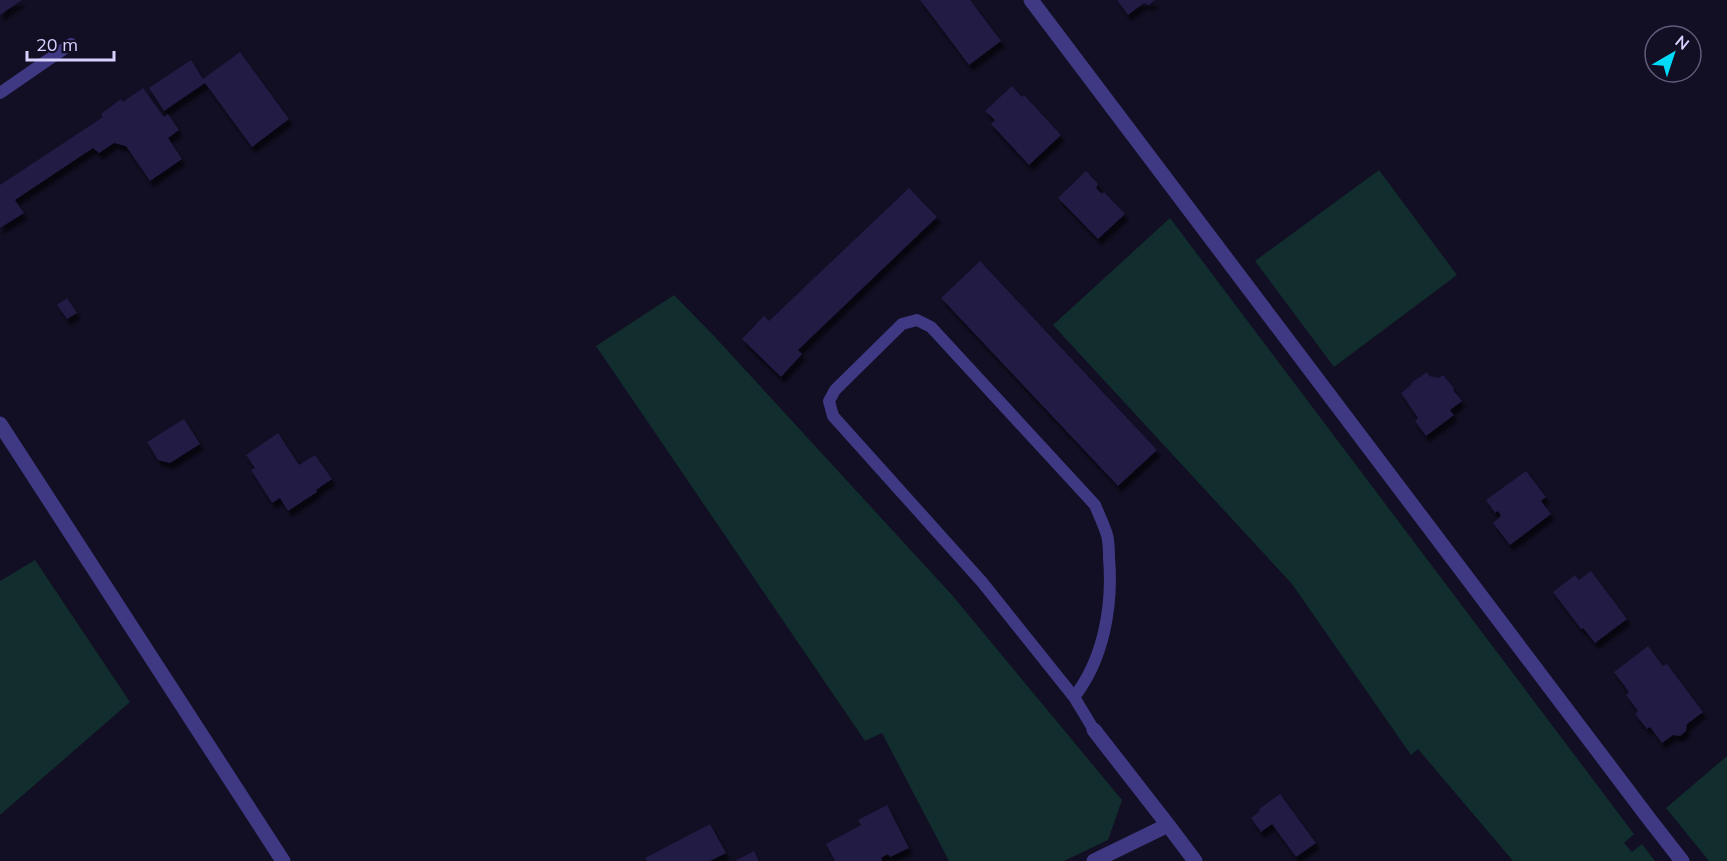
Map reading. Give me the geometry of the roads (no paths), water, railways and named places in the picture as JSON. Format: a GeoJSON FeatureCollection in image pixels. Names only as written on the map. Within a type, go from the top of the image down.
{"type":"FeatureCollection","features":[{"type":"Feature","properties":{"kind":"street"},"geometry":{"type":"LineString","coordinates":[[1031,0],[1682,861]]}},
{"type":"Feature","properties":{"kind":"street"},"geometry":{"type":"LineString","coordinates":[[0,424],[283,861]]}},
{"type":"Feature","properties":{"kind":"street"},"geometry":{"type":"LineString","coordinates":[[1094,730],[1195,861]]}},
{"type":"Feature","properties":{"kind":"street"},"geometry":{"type":"LineString","coordinates":[[1094,861],[1168,825]]}},
{"type":"Feature","properties":{"kind":"lane"},"geometry":{"type":"LineString","coordinates":[[0,93],[71,45]]}},
{"type":"Feature","properties":{"kind":"lane"},"geometry":{"type":"LineString","coordinates":[[1074,697],[1086,681],[1098,650],[1107,623],[1112,583],[1107,536],[1095,505],[931,327],[917,320],[902,324],[835,390],[829,401],[833,416],[982,582],[1074,697],[1094,730]]}}]}
